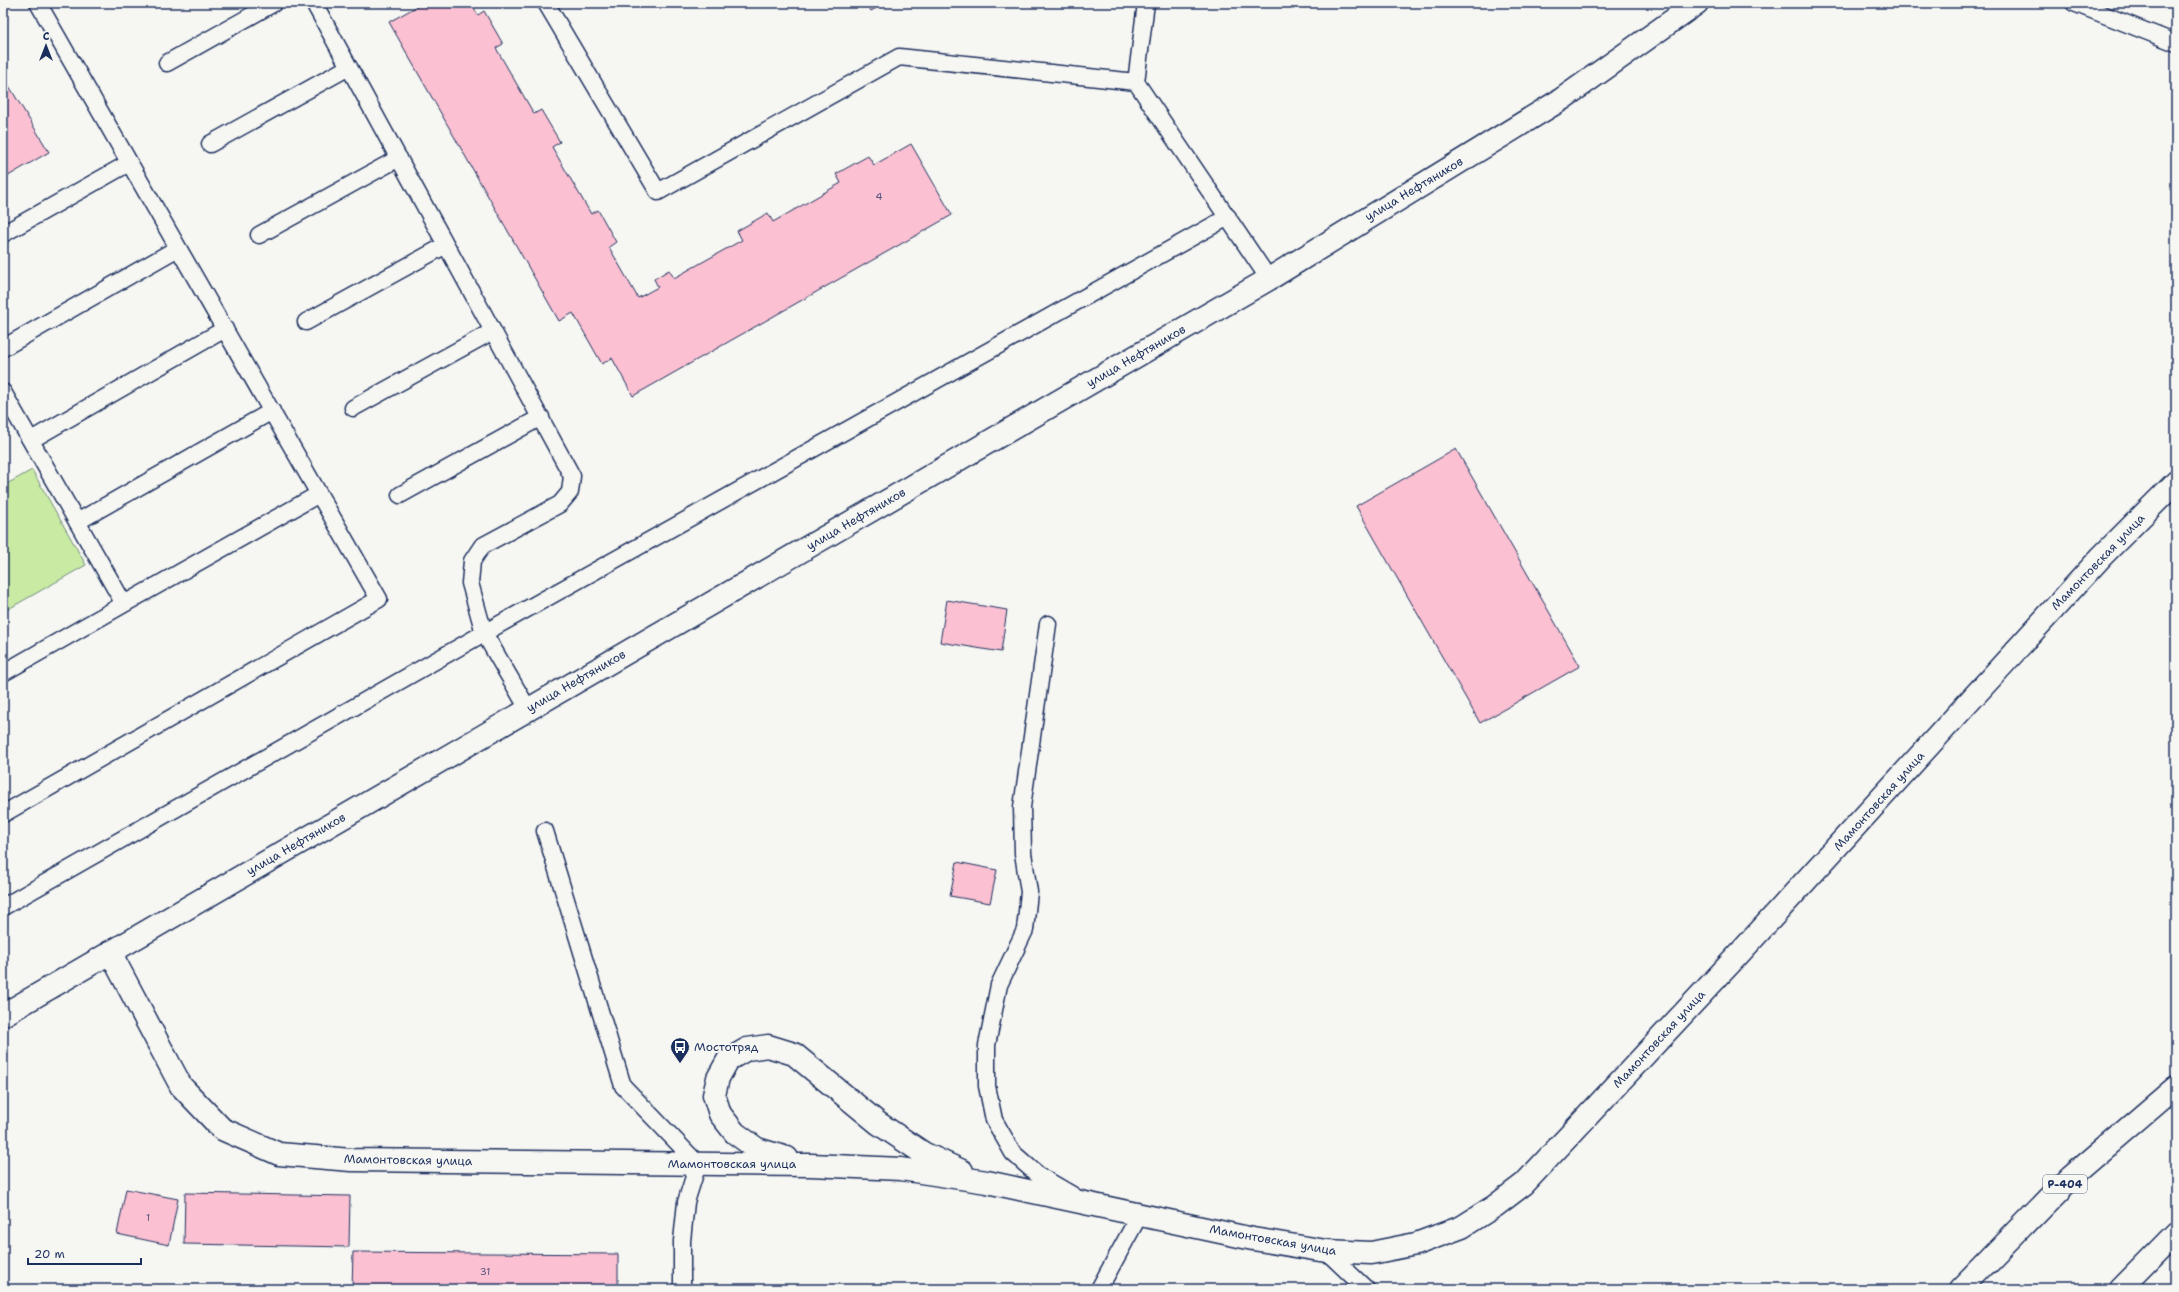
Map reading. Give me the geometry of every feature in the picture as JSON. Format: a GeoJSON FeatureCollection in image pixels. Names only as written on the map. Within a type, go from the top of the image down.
{"type":"FeatureCollection","features":[{"type":"Feature","properties":{"kind":"main road","name":"улица Нефтяников"},"geometry":{"type":"LineString","coordinates":[[3,1015],[1269,278],[1562,99],[1697,3]]}},
{"type":"Feature","properties":{"kind":"main road","name":"Мамонтовская улица"},"geometry":{"type":"LineString","coordinates":[[110,952],[181,1086],[222,1129],[279,1154],[352,1160],[811,1165],[901,1169],[987,1182],[1140,1214],[1252,1240],[1326,1251],[1371,1253],[1416,1244],[1462,1227],[1495,1206],[1524,1184],[1738,955],[2102,556],[2176,482]]}},
{"type":"Feature","properties":{"kind":"main road","name":"Мамонтовская улица"},"geometry":{"type":"LineString","coordinates":[[811,1165],[757,1148],[735,1133],[730,1127],[720,1114],[714,1095],[718,1078],[728,1060],[747,1049],[768,1046],[794,1054],[878,1123],[922,1153],[987,1182]]}},
{"type":"Feature","properties":{"kind":"main road","name":"Р-404"},"geometry":{"type":"LineString","coordinates":[[1962,1289],[2071,1177],[2176,1087]]}},
{"type":"Feature","properties":{"kind":"main road"},"geometry":{"type":"LineString","coordinates":[[2121,1289],[2176,1233]]}},
{"type":"Feature","properties":{"kind":"lane"},"geometry":{"type":"LineString","coordinates":[[3,814],[379,599],[38,3]]}},
{"type":"Feature","properties":{"kind":"lane"},"geometry":{"type":"LineString","coordinates":[[167,63],[274,3]]}},
{"type":"Feature","properties":{"kind":"lane"},"geometry":{"type":"LineString","coordinates":[[314,3],[572,476],[570,492],[560,504],[482,546],[472,561],[470,583],[484,633],[528,709]]}},
{"type":"Feature","properties":{"kind":"lane"},"geometry":{"type":"LineString","coordinates":[[546,3],[658,192],[899,56],[1136,82]]}},
{"type":"Feature","properties":{"kind":"lane"},"geometry":{"type":"LineString","coordinates":[[1146,3],[1136,82],[1269,278]]}},
{"type":"Feature","properties":{"kind":"lane"},"geometry":{"type":"LineString","coordinates":[[2074,3],[2176,43]]}},
{"type":"Feature","properties":{"kind":"lane"},"geometry":{"type":"LineString","coordinates":[[210,144],[349,67]]}},
{"type":"Feature","properties":{"kind":"lane"},"geometry":{"type":"LineString","coordinates":[[259,235],[399,158]]}},
{"type":"Feature","properties":{"kind":"lane"},"geometry":{"type":"LineString","coordinates":[[3,234],[129,162]]}},
{"type":"Feature","properties":{"kind":"lane"},"geometry":{"type":"LineString","coordinates":[[3,907],[484,633],[1228,217]]}},
{"type":"Feature","properties":{"kind":"lane"},"geometry":{"type":"LineString","coordinates":[[306,322],[446,245]]}},
{"type":"Feature","properties":{"kind":"lane"},"geometry":{"type":"LineString","coordinates":[[3,348],[178,248]]}},
{"type":"Feature","properties":{"kind":"lane"},"geometry":{"type":"LineString","coordinates":[[31,440],[225,329]]}},
{"type":"Feature","properties":{"kind":"lane"},"geometry":{"type":"LineString","coordinates":[[353,408],[493,331]]}},
{"type":"Feature","properties":{"kind":"lane"},"geometry":{"type":"LineString","coordinates":[[3,392],[124,604]]}},
{"type":"Feature","properties":{"kind":"lane"},"geometry":{"type":"LineString","coordinates":[[77,522],[272,411]]}},
{"type":"Feature","properties":{"kind":"lane"},"geometry":{"type":"LineString","coordinates":[[400,495],[540,417]]}},
{"type":"Feature","properties":{"kind":"lane"},"geometry":{"type":"LineString","coordinates":[[3,673],[319,494]]}},
{"type":"Feature","properties":{"kind":"lane"},"geometry":{"type":"LineString","coordinates":[[1048,624],[1022,807],[1023,853],[1029,892],[1025,930],[999,985],[987,1045],[987,1086],[994,1120],[1013,1153],[1038,1176],[1084,1202]]}},
{"type":"Feature","properties":{"kind":"lane"},"geometry":{"type":"LineString","coordinates":[[545,831],[623,1086],[698,1164],[686,1202],[682,1241],[682,1289]]}},
{"type":"Feature","properties":{"kind":"lane"},"geometry":{"type":"LineString","coordinates":[[1099,1289],[1140,1214]]}},
{"type":"Feature","properties":{"kind":"lane"},"geometry":{"type":"LineString","coordinates":[[1326,1251],[1366,1289]]}},
{"type":"Feature","properties":{"kind":"green space"},"geometry":{"type":"Polygon","coordinates":[[[32,470],[86,565],[3,612],[3,486],[32,470]]]}},
{"type":"Feature","properties":{"kind":"building"},"geometry":{"type":"Polygon","coordinates":[[[423,3],[471,3],[478,15],[484,11],[503,44],[496,48],[534,114],[541,110],[560,142],[552,147],[591,214],[598,210],[616,242],[609,247],[638,298],[658,287],[654,279],[669,270],[674,278],[742,240],[737,231],[768,213],[773,222],[841,183],[836,174],[868,156],[874,165],[911,144],[952,215],[633,396],[612,358],[602,364],[573,313],[559,321],[389,22],[423,3]]]}},
{"type":"Feature","properties":{"kind":"building"},"geometry":{"type":"Polygon","coordinates":[[[866,3],[885,3],[871,11],[866,3]]]}},
{"type":"Feature","properties":{"kind":"building"},"geometry":{"type":"Polygon","coordinates":[[[3,76],[49,152],[3,179],[3,76]]]}},
{"type":"Feature","properties":{"kind":"building"},"geometry":{"type":"Polygon","coordinates":[[[1456,449],[1580,666],[1480,723],[1356,506],[1456,449]]]}},
{"type":"Feature","properties":{"kind":"building"},"geometry":{"type":"Polygon","coordinates":[[[947,600],[1007,610],[1001,652],[940,642],[947,600]]]}},
{"type":"Feature","properties":{"kind":"building"},"geometry":{"type":"Polygon","coordinates":[[[957,862],[997,870],[990,903],[950,896],[957,862]]]}},
{"type":"Feature","properties":{"kind":"building"},"geometry":{"type":"Polygon","coordinates":[[[126,1189],[178,1199],[169,1245],[117,1234],[126,1189]]]}},
{"type":"Feature","properties":{"kind":"building"},"geometry":{"type":"Polygon","coordinates":[[[185,1193],[350,1196],[349,1247],[184,1244],[185,1193]]]}},
{"type":"Feature","properties":{"kind":"building"},"geometry":{"type":"Polygon","coordinates":[[[353,1252],[618,1254],[618,1289],[352,1289],[353,1252]]]}},
{"type":"Feature","properties":{"kind":"place","name":"Мостотряд"},"geometry":{"type":"Point","coordinates":[680,1064]}}]}
